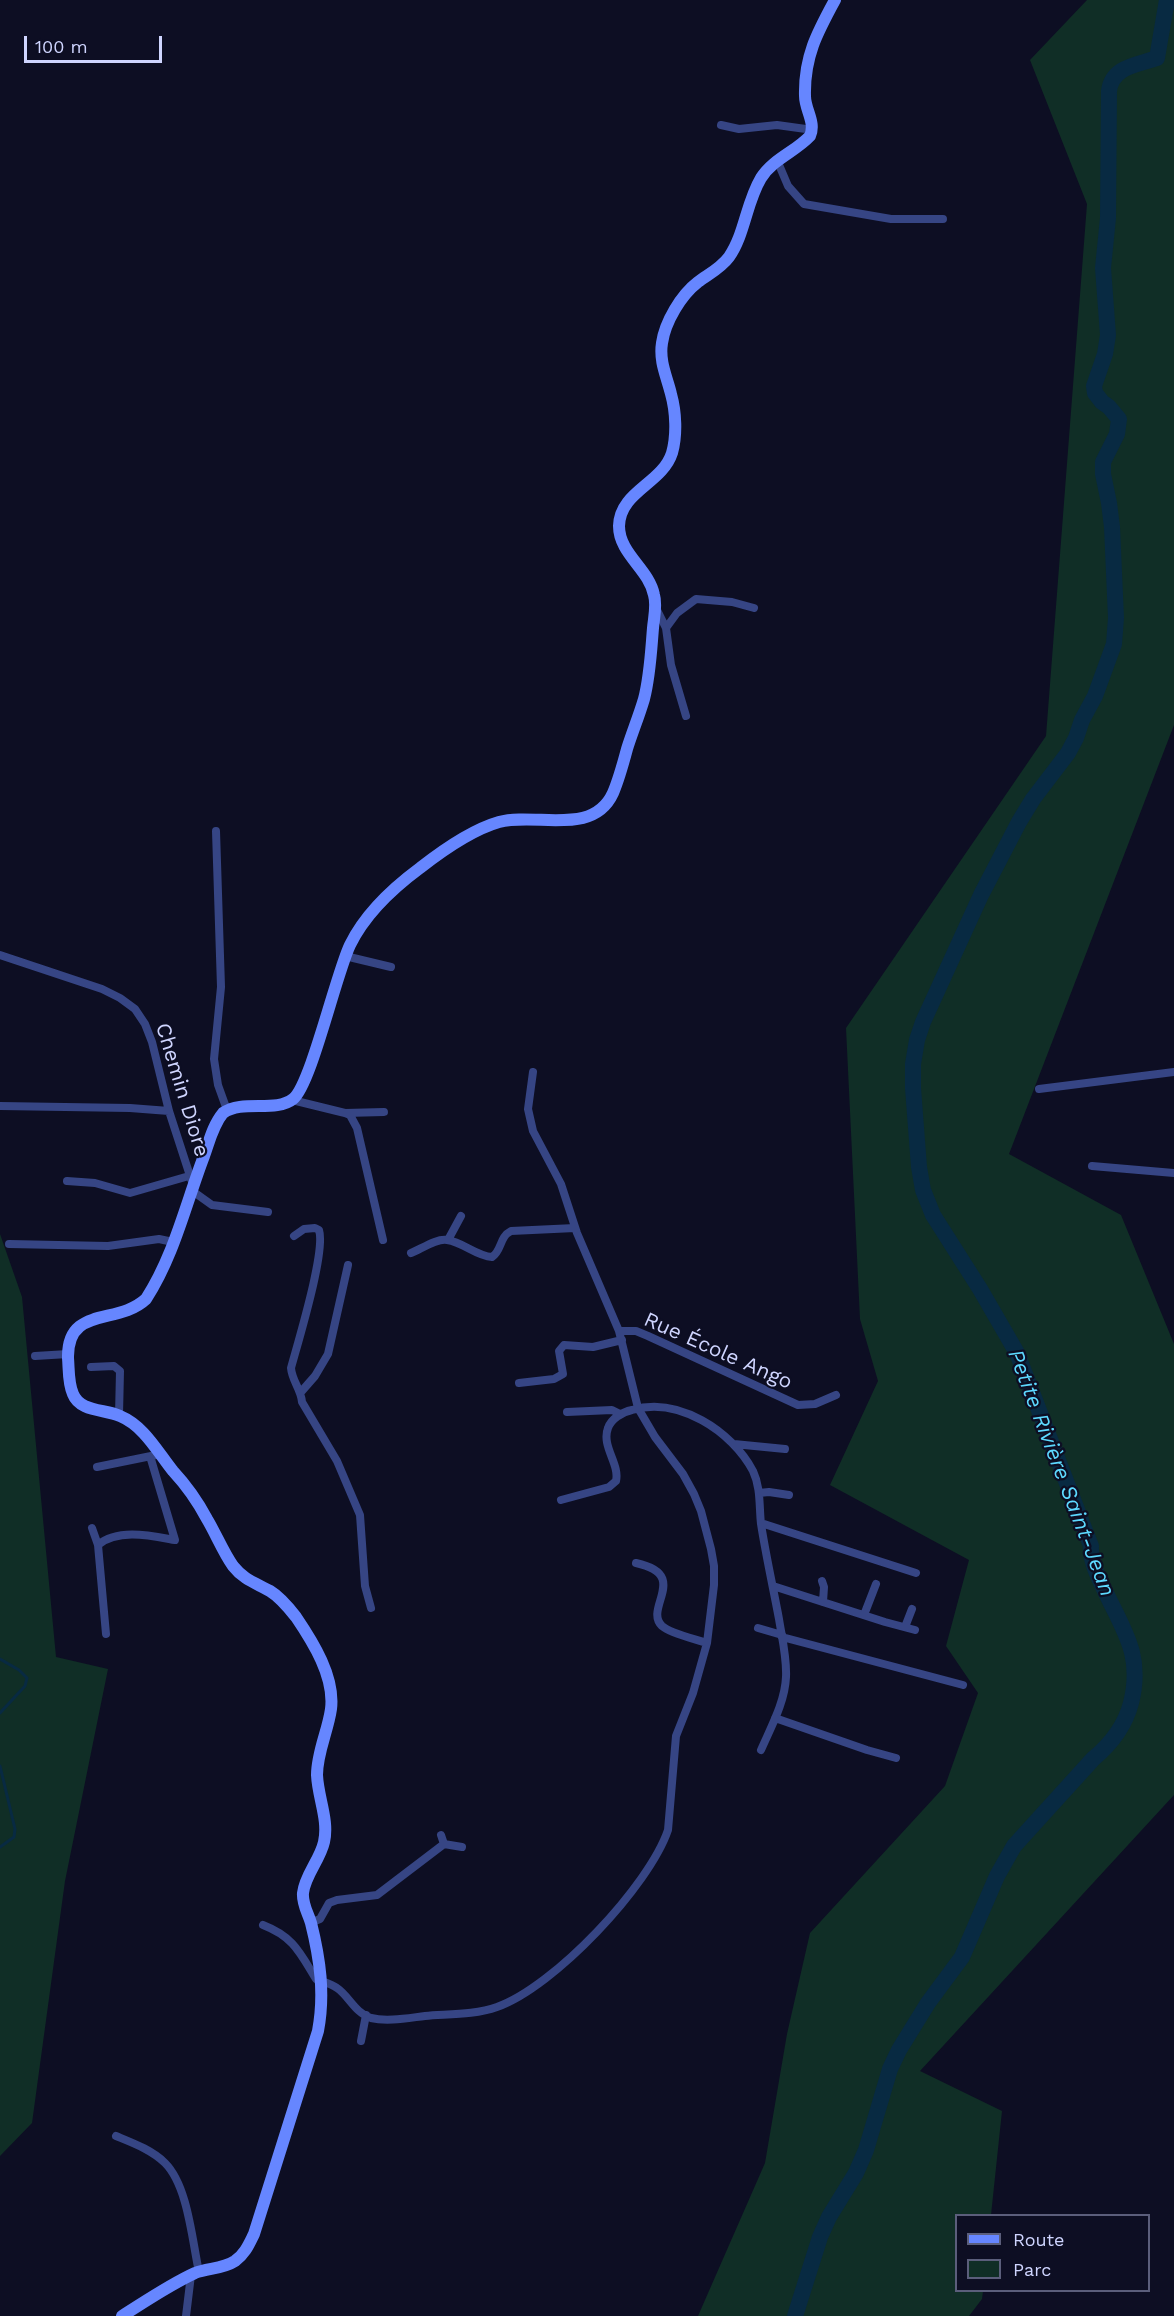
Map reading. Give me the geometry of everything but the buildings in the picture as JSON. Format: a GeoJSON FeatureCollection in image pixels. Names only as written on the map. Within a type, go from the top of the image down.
{"type":"FeatureCollection","features":[{"type":"Feature","properties":{"kind":"street"},"geometry":{"type":"LineString","coordinates":[[686,716],[672,665],[666,628],[655,605],[651,586],[623,543],[619,522],[624,506],[660,472],[673,449],[674,407],[662,359],[665,332],[687,292],[728,259],[737,242],[759,182],[777,160],[807,140],[813,130],[805,98],[806,68],[812,46],[835,0]]}},
{"type":"Feature","properties":{"kind":"street"},"geometry":{"type":"LineString","coordinates":[[721,125],[739,129],[777,125],[813,130]]}},
{"type":"Feature","properties":{"kind":"street"},"geometry":{"type":"LineString","coordinates":[[777,160],[789,186],[804,204],[891,219],[943,219]]}},
{"type":"Feature","properties":{"kind":"street"},"geometry":{"type":"LineString","coordinates":[[666,628],[677,613],[696,599],[754,608]]}},
{"type":"Feature","properties":{"kind":"street"},"geometry":{"type":"LineString","coordinates":[[292,1100],[300,1089],[313,1056],[345,956],[365,921],[402,882],[478,830],[512,819],[577,819],[592,816],[603,808],[614,790],[644,700],[649,673],[655,605]]}},
{"type":"Feature","properties":{"kind":"street","name":"Chemin Diore"},"geometry":{"type":"LineString","coordinates":[[216,831],[221,987],[214,1059],[218,1085],[227,1110]]}},
{"type":"Feature","properties":{"kind":"street","name":"Chemin Diore"},"geometry":{"type":"LineString","coordinates":[[0,955],[102,989],[135,1009],[145,1024],[152,1042],[169,1111],[191,1184]]}},
{"type":"Feature","properties":{"kind":"street"},"geometry":{"type":"LineString","coordinates":[[345,956],[391,967]]}},
{"type":"Feature","properties":{"kind":"street","name":"Rue École Ango"},"geometry":{"type":"LineString","coordinates":[[366,2015],[385,2019],[408,2018],[500,2006],[518,1998],[561,1967],[602,1924],[645,1876],[663,1845],[670,1812],[676,1736],[693,1693],[707,1643],[714,1566],[701,1511],[683,1474],[655,1437],[638,1408],[621,1336],[575,1228],[561,1184],[529,1119],[532,1072]]}},
{"type":"Feature","properties":{"kind":"street"},"geometry":{"type":"LineString","coordinates":[[1039,1089],[1174,1072]]}},
{"type":"Feature","properties":{"kind":"street"},"geometry":{"type":"LineString","coordinates":[[122,2316],[195,2274],[226,2266],[236,2260],[243,2254],[254,2234],[318,2031],[323,1997],[322,1981],[303,1892],[324,1840],[325,1820],[317,1773],[321,1746],[331,1709],[330,1685],[308,1636],[295,1616],[272,1592],[246,1580],[233,1567],[200,1506],[155,1455],[143,1432],[119,1415],[87,1407],[79,1402],[73,1394],[71,1384],[69,1341],[78,1326],[131,1310],[146,1299],[173,1242],[191,1184],[219,1118],[227,1110],[292,1100],[350,1115],[357,1128],[383,1240]]}},
{"type":"Feature","properties":{"kind":"street"},"geometry":{"type":"LineString","coordinates":[[0,1106],[130,1108],[169,1111]]}},
{"type":"Feature","properties":{"kind":"street"},"geometry":{"type":"LineString","coordinates":[[345,1113],[384,1112]]}},
{"type":"Feature","properties":{"kind":"street"},"geometry":{"type":"LineString","coordinates":[[1092,1166],[1174,1173]]}},
{"type":"Feature","properties":{"kind":"street"},"geometry":{"type":"LineString","coordinates":[[67,1181],[95,1183],[130,1193],[191,1184]]}},
{"type":"Feature","properties":{"kind":"street"},"geometry":{"type":"LineString","coordinates":[[191,1184],[212,1205],[268,1212]]}},
{"type":"Feature","properties":{"kind":"street"},"geometry":{"type":"LineString","coordinates":[[448,1240],[461,1216]]}},
{"type":"Feature","properties":{"kind":"street"},"geometry":{"type":"LineString","coordinates":[[294,1236],[304,1229],[315,1228],[319,1230],[321,1240],[291,1368],[292,1376],[301,1392],[302,1402],[337,1461],[360,1515],[365,1586],[371,1608]]}},
{"type":"Feature","properties":{"kind":"street"},"geometry":{"type":"LineString","coordinates":[[411,1253],[448,1240],[485,1257],[492,1257],[498,1252],[504,1236],[511,1231],[575,1228]]}},
{"type":"Feature","properties":{"kind":"street"},"geometry":{"type":"LineString","coordinates":[[9,1244],[108,1246],[159,1239],[173,1242]]}},
{"type":"Feature","properties":{"kind":"street"},"geometry":{"type":"LineString","coordinates":[[301,1392],[315,1376],[328,1354],[348,1265]]}},
{"type":"Feature","properties":{"kind":"street","name":"Rue École Ango"},"geometry":{"type":"LineString","coordinates":[[519,1383],[554,1379],[563,1374],[559,1351],[564,1345],[593,1347],[636,1331],[798,1406],[815,1404],[836,1395]]}},
{"type":"Feature","properties":{"kind":"street"},"geometry":{"type":"LineString","coordinates":[[35,1356],[68,1354]]}},
{"type":"Feature","properties":{"kind":"street"},"geometry":{"type":"LineString","coordinates":[[91,1367],[114,1366],[120,1371],[119,1415]]}},
{"type":"Feature","properties":{"kind":"street"},"geometry":{"type":"LineString","coordinates":[[561,1500],[609,1487],[616,1481],[617,1477],[606,1441],[608,1426],[620,1414],[638,1408],[658,1405],[676,1409],[722,1434],[743,1454],[754,1473],[759,1493],[761,1523],[782,1636],[786,1677],[785,1690],[761,1750]]}},
{"type":"Feature","properties":{"kind":"street"},"geometry":{"type":"LineString","coordinates":[[567,1412],[612,1410],[620,1414]]}},
{"type":"Feature","properties":{"kind":"street"},"geometry":{"type":"LineString","coordinates":[[734,1444],[785,1449]]}},
{"type":"Feature","properties":{"kind":"street"},"geometry":{"type":"LineString","coordinates":[[97,1467],[155,1455]]}},
{"type":"Feature","properties":{"kind":"street"},"geometry":{"type":"LineString","coordinates":[[98,1545],[118,1536],[134,1535],[175,1540],[155,1455]]}},
{"type":"Feature","properties":{"kind":"street"},"geometry":{"type":"LineString","coordinates":[[759,1493],[789,1495]]}},
{"type":"Feature","properties":{"kind":"street"},"geometry":{"type":"LineString","coordinates":[[761,1523],[916,1572]]}},
{"type":"Feature","properties":{"kind":"street"},"geometry":{"type":"LineString","coordinates":[[92,1528],[98,1545],[106,1634]]}},
{"type":"Feature","properties":{"kind":"street"},"geometry":{"type":"LineString","coordinates":[[636,1563],[651,1567],[662,1576],[658,1616],[663,1627],[707,1643]]}},
{"type":"Feature","properties":{"kind":"street"},"geometry":{"type":"LineString","coordinates":[[822,1581],[823,1602]]}},
{"type":"Feature","properties":{"kind":"street"},"geometry":{"type":"LineString","coordinates":[[864,1615],[876,1584]]}},
{"type":"Feature","properties":{"kind":"street"},"geometry":{"type":"LineString","coordinates":[[773,1586],[915,1630]]}},
{"type":"Feature","properties":{"kind":"street"},"geometry":{"type":"LineString","coordinates":[[905,1627],[912,1609]]}},
{"type":"Feature","properties":{"kind":"street"},"geometry":{"type":"LineString","coordinates":[[758,1628],[963,1685]]}},
{"type":"Feature","properties":{"kind":"street"},"geometry":{"type":"LineString","coordinates":[[775,1718],[896,1758]]}},
{"type":"Feature","properties":{"kind":"street"},"geometry":{"type":"LineString","coordinates":[[310,1923],[320,1919],[326,1907],[332,1902],[377,1895],[443,1840],[462,1847]]}},
{"type":"Feature","properties":{"kind":"street"},"geometry":{"type":"LineString","coordinates":[[263,1925],[289,1938],[308,1963],[316,1979],[337,1988],[366,2015],[360,2041]]}},
{"type":"Feature","properties":{"kind":"street"},"geometry":{"type":"LineString","coordinates":[[116,2136],[152,2153],[164,2162],[176,2178],[185,2206],[195,2274],[186,2316]]}},
{"type":"Feature","properties":{"kind":"green space"},"geometry":{"type":"Polygon","coordinates":[[[1087,0],[1174,0],[1174,725],[1009,1154],[1121,1215],[1174,1344],[1174,1795],[920,2071],[1002,2111],[991,2214],[955,2214],[955,2292],[983,2292],[982,2299],[969,2316],[698,2316],[765,2163],[787,2034],[810,1933],[945,1786],[978,1693],[946,1646],[969,1560],[830,1485],[878,1381],[860,1319],[846,1028],[1046,736],[1087,204],[1030,60],[1087,0]]]}},
{"type":"Feature","properties":{"kind":"green space"},"geometry":{"type":"Polygon","coordinates":[[[0,1234],[22,1297],[56,1657],[108,1669],[65,1881],[32,2123],[0,2156],[0,1234]]]}},
{"type":"Feature","properties":{"kind":"waterway","name":"Petite Rivière Saint-Jean"},"geometry":{"type":"LineString","coordinates":[[795,2316],[820,2237],[829,2217],[856,2173],[866,2150],[890,2069],[899,2050],[928,2003],[962,1957],[997,1876],[1014,1846],[1116,1734],[1125,1719],[1134,1686],[1135,1671],[1130,1644],[1095,1568],[1091,1546],[1017,1353],[933,1215],[923,1190],[919,1167],[913,1064],[923,1022],[981,895],[1019,822],[1033,799],[1068,753],[1076,738],[1082,720],[1095,696],[1114,644],[1116,618],[1112,527],[1103,462],[1117,434],[1119,419],[1095,393],[1094,386],[1105,354],[1108,335],[1103,268],[1108,218],[1109,91],[1111,83],[1120,71],[1157,58],[1167,0]]}},
{"type":"Feature","properties":{"kind":"waterway"},"geometry":{"type":"LineString","coordinates":[[0,1659],[19,1670],[27,1678],[25,1686],[0,1713]]}},
{"type":"Feature","properties":{"kind":"waterway"},"geometry":{"type":"LineString","coordinates":[[0,1766],[15,1829],[14,1837],[0,1847]]}}]}
